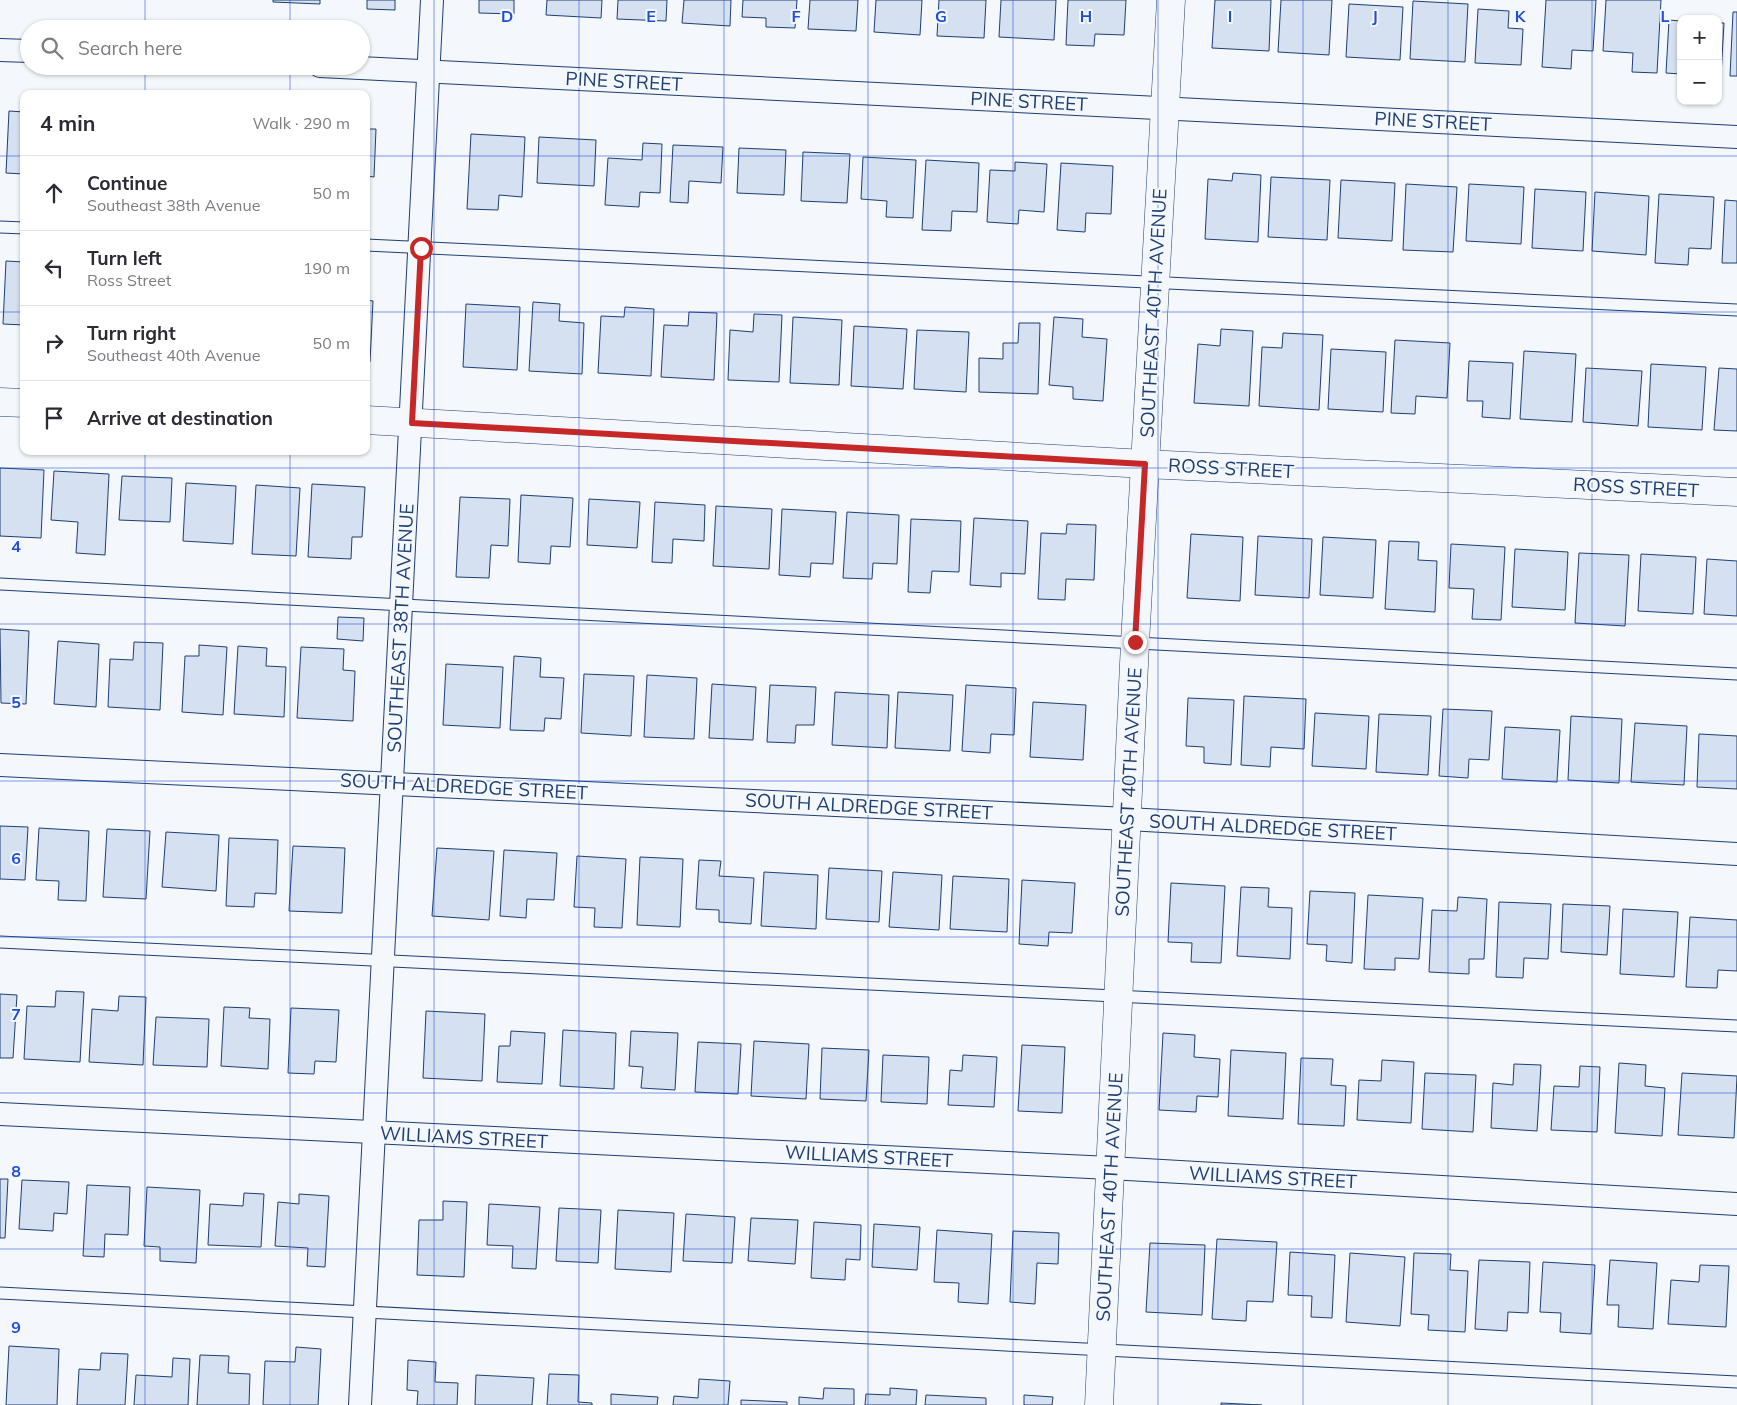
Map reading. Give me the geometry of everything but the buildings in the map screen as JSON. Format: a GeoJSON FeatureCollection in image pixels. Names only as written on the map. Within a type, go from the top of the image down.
{"type":"FeatureCollection","features":[{"type":"Feature","properties":{"kind":"street","name":"SOUTHEAST 38TH AVENUE"},"geometry":{"type":"LineString","coordinates":[[360,1405],[363,1314],[384,961],[421,248],[432,0]]}},
{"type":"Feature","properties":{"kind":"street","name":"SOUTHEAST 40TH AVENUE"},"geometry":{"type":"LineString","coordinates":[[1099,1405],[1135,642],[1170,0]]}},
{"type":"Feature","properties":{"kind":"street"},"geometry":{"type":"LineString","coordinates":[[0,50],[20,51]]}},
{"type":"Feature","properties":{"kind":"street","name":"PINE STREET"},"geometry":{"type":"LineString","coordinates":[[370,69],[1737,137]]}},
{"type":"Feature","properties":{"kind":"street"},"geometry":{"type":"LineString","coordinates":[[0,402],[20,404]]}},
{"type":"Feature","properties":{"kind":"street","name":"ROSS STREET"},"geometry":{"type":"LineString","coordinates":[[370,420],[1145,464],[1737,492]]}},
{"type":"Feature","properties":{"kind":"street","name":"SOUTH ALDREDGE STREET"},"geometry":{"type":"LineString","coordinates":[[0,765],[1128,818],[1737,854]]}},
{"type":"Feature","properties":{"kind":"street","name":"WILLIAMS STREET"},"geometry":{"type":"LineString","coordinates":[[0,1114],[1110,1168],[1737,1204]]}},
{"type":"Feature","properties":{"kind":"lane"},"geometry":{"type":"LineString","coordinates":[[0,227],[20,228]]}},
{"type":"Feature","properties":{"kind":"lane"},"geometry":{"type":"LineString","coordinates":[[370,245],[1737,310]]}},
{"type":"Feature","properties":{"kind":"lane"},"geometry":{"type":"LineString","coordinates":[[0,584],[1737,674]]}},
{"type":"Feature","properties":{"kind":"lane"},"geometry":{"type":"LineString","coordinates":[[0,942],[1737,1026]]}},
{"type":"Feature","properties":{"kind":"lane"},"geometry":{"type":"LineString","coordinates":[[0,1293],[363,1314],[1101,1348],[1737,1382]]}},
{"type":"Feature","properties":{"kind":"route"},"geometry":{"type":"LineString","coordinates":[[421,248],[412,423],[1145,464],[1135,642]]}}]}
